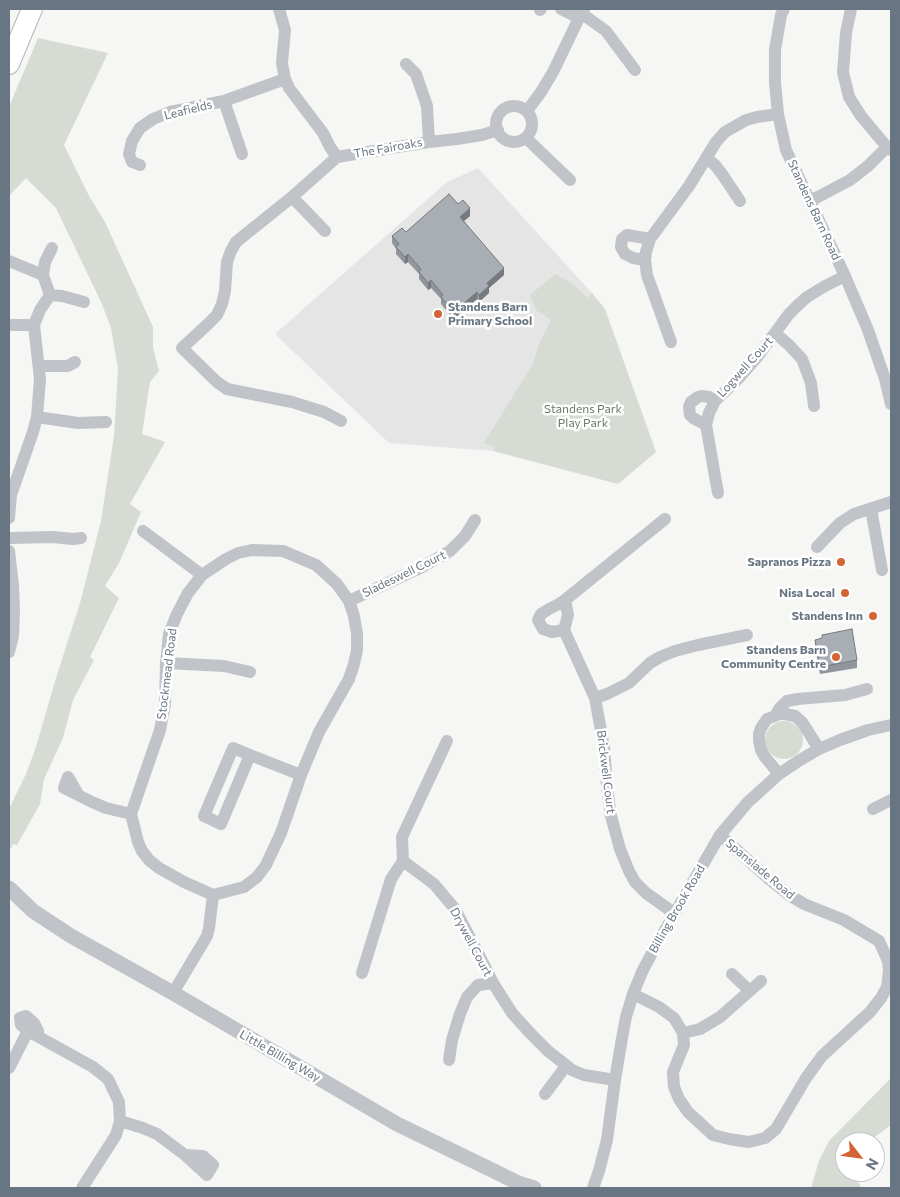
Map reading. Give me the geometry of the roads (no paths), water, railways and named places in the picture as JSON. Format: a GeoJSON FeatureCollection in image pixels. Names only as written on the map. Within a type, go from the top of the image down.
{"type":"FeatureCollection","features":[{"type":"Feature","properties":{"kind":"highway"},"geometry":{"type":"LineString","coordinates":[[9,57],[26,9]]}},
{"type":"Feature","properties":{"kind":"highway"},"geometry":{"type":"LineString","coordinates":[[9,64],[32,9]]}},
{"type":"Feature","properties":{"kind":"street"},"geometry":{"type":"LineString","coordinates":[[279,9],[285,30],[282,63],[285,79],[294,97],[323,133],[337,157]]}},
{"type":"Feature","properties":{"kind":"street"},"geometry":{"type":"LineString","coordinates":[[561,9],[581,13],[606,31],[635,70]]}},
{"type":"Feature","properties":{"kind":"street","name":"Standens Barn Road"},"geometry":{"type":"LineString","coordinates":[[784,9],[781,15],[775,50],[775,83],[778,114],[786,150],[846,276],[888,378],[891,404]]}},
{"type":"Feature","properties":{"kind":"street"},"geometry":{"type":"LineString","coordinates":[[809,200],[850,180],[889,148],[861,116],[849,97],[843,72],[850,9]]}},
{"type":"Feature","properties":{"kind":"street"},"geometry":{"type":"LineString","coordinates":[[527,111],[553,72],[581,13]]}},
{"type":"Feature","properties":{"kind":"street"},"geometry":{"type":"LineString","coordinates":[[406,64],[416,74],[427,106],[429,142]]}},
{"type":"Feature","properties":{"kind":"street","name":"Leafields"},"geometry":{"type":"LineString","coordinates":[[140,165],[132,162],[129,154],[132,141],[140,128],[153,119],[170,112],[224,101],[285,79]]}},
{"type":"Feature","properties":{"kind":"street","name":"Leafields"},"geometry":{"type":"LineString","coordinates":[[224,101],[242,154]]}},
{"type":"Feature","properties":{"kind":"street"},"geometry":{"type":"LineString","coordinates":[[516,106],[522,108],[527,111],[531,118],[530,132],[526,138],[518,142],[502,137],[498,130],[498,116],[509,107],[516,106]]}},
{"type":"Feature","properties":{"kind":"street"},"geometry":{"type":"LineString","coordinates":[[670,342],[646,275],[645,260],[650,239],[685,193],[716,142],[725,132],[746,120],[778,114]]}},
{"type":"Feature","properties":{"kind":"street","name":"The Fairoaks"},"geometry":{"type":"LineString","coordinates":[[342,421],[324,412],[292,402],[227,389],[217,382],[182,348],[217,315],[225,291],[227,262],[231,251],[236,242],[292,197],[337,157],[473,136],[498,130]]}},
{"type":"Feature","properties":{"kind":"street"},"geometry":{"type":"LineString","coordinates":[[526,138],[570,180]]}},
{"type":"Feature","properties":{"kind":"street"},"geometry":{"type":"LineString","coordinates":[[706,158],[715,165],[740,201]]}},
{"type":"Feature","properties":{"kind":"street"},"geometry":{"type":"LineString","coordinates":[[292,197],[325,231]]}},
{"type":"Feature","properties":{"kind":"street"},"geometry":{"type":"LineString","coordinates":[[645,260],[633,258],[625,254],[621,247],[622,239],[626,235],[650,239]]}},
{"type":"Feature","properties":{"kind":"street"},"geometry":{"type":"LineString","coordinates":[[50,295],[43,275],[45,262],[52,248]]}},
{"type":"Feature","properties":{"kind":"street"},"geometry":{"type":"LineString","coordinates":[[9,261],[43,275]]}},
{"type":"Feature","properties":{"kind":"street","name":"Logwell Court"},"geometry":{"type":"LineString","coordinates":[[715,401],[702,396],[698,397],[691,402],[689,407],[690,416],[706,424],[715,401],[758,356],[789,314],[808,297],[846,276]]}},
{"type":"Feature","properties":{"kind":"street"},"geometry":{"type":"LineString","coordinates":[[50,295],[84,302]]}},
{"type":"Feature","properties":{"kind":"street"},"geometry":{"type":"LineString","coordinates":[[9,518],[10,495],[33,432],[36,417],[40,380],[34,325],[40,310],[50,295]]}},
{"type":"Feature","properties":{"kind":"street"},"geometry":{"type":"LineString","coordinates":[[9,325],[34,325]]}},
{"type":"Feature","properties":{"kind":"street","name":"Logwell Court"},"geometry":{"type":"LineString","coordinates":[[775,334],[789,344],[802,359],[811,383],[814,406]]}},
{"type":"Feature","properties":{"kind":"street"},"geometry":{"type":"LineString","coordinates":[[38,366],[68,366],[75,362]]}},
{"type":"Feature","properties":{"kind":"street"},"geometry":{"type":"LineString","coordinates":[[36,417],[78,423],[106,422]]}},
{"type":"Feature","properties":{"kind":"street"},"geometry":{"type":"LineString","coordinates":[[706,424],[718,493]]}},
{"type":"Feature","properties":{"kind":"street"},"geometry":{"type":"LineString","coordinates":[[817,547],[840,523],[854,514],[891,502]]}},
{"type":"Feature","properties":{"kind":"street"},"geometry":{"type":"LineString","coordinates":[[871,508],[882,570]]}},
{"type":"Feature","properties":{"kind":"street"},"geometry":{"type":"LineString","coordinates":[[564,630],[552,632],[543,629],[538,620],[549,608],[565,600],[665,519]]}},
{"type":"Feature","properties":{"kind":"street","name":"Sladeswell Court"},"geometry":{"type":"LineString","coordinates":[[349,601],[422,567],[450,551],[465,536],[475,520]]}},
{"type":"Feature","properties":{"kind":"street"},"geometry":{"type":"LineString","coordinates":[[143,531],[202,575]]}},
{"type":"Feature","properties":{"kind":"street"},"geometry":{"type":"LineString","coordinates":[[9,538],[81,538]]}},
{"type":"Feature","properties":{"kind":"street","name":"Stockmead Road"},"geometry":{"type":"LineString","coordinates":[[131,814],[160,730],[165,704],[166,663],[170,634],[177,614],[188,594],[202,575],[226,559],[238,553],[252,550],[283,551],[305,559],[320,568],[337,584],[349,601],[357,634],[357,650],[354,664],[349,679],[318,732],[284,825],[266,865],[257,877],[244,887],[213,895]]}},
{"type":"Feature","properties":{"kind":"street"},"geometry":{"type":"LineString","coordinates":[[9,552],[14,611],[13,636],[9,652]]}},
{"type":"Feature","properties":{"kind":"street","name":"Brickwell Court"},"geometry":{"type":"LineString","coordinates":[[565,600],[568,615],[564,630],[595,698],[604,747],[607,787],[620,849],[635,882],[646,893],[674,913]]}},
{"type":"Feature","properties":{"kind":"street"},"geometry":{"type":"LineString","coordinates":[[595,698],[619,689],[650,663],[675,651],[747,636]]}},
{"type":"Feature","properties":{"kind":"street"},"geometry":{"type":"LineString","coordinates":[[166,663],[224,666],[250,672]]}},
{"type":"Feature","properties":{"kind":"street"},"geometry":{"type":"LineString","coordinates":[[776,715],[786,701],[845,695],[867,690]]}},
{"type":"Feature","properties":{"kind":"street"},"geometry":{"type":"LineString","coordinates":[[779,774],[765,757],[759,741],[761,728],[767,719],[776,715],[790,715],[799,719],[819,749]]}},
{"type":"Feature","properties":{"kind":"street","name":"Billing Brook Road"},"geometry":{"type":"LineString","coordinates":[[593,1188],[607,1140],[626,1016],[633,994],[642,972],[674,913],[720,835],[748,802],[779,774],[800,760],[840,740],[868,730],[891,725]]}},
{"type":"Feature","properties":{"kind":"street"},"geometry":{"type":"LineString","coordinates":[[362,973],[391,879],[403,861],[402,837],[447,741]]}},
{"type":"Feature","properties":{"kind":"street"},"geometry":{"type":"LineString","coordinates":[[250,755],[221,824],[204,816],[233,748],[301,775]]}},
{"type":"Feature","properties":{"kind":"street"},"geometry":{"type":"LineString","coordinates":[[78,794],[106,808],[131,814],[138,842],[149,860],[184,882],[213,895],[209,928],[206,936],[173,993]]}},
{"type":"Feature","properties":{"kind":"street"},"geometry":{"type":"LineString","coordinates":[[873,809],[891,800]]}},
{"type":"Feature","properties":{"kind":"street","name":"Spanslade Road"},"geometry":{"type":"LineString","coordinates":[[684,1033],[684,1045],[673,1072],[674,1087],[679,1099],[688,1112],[714,1134],[729,1139],[749,1142],[765,1138],[776,1129],[806,1078],[822,1056],[870,1012],[888,987],[890,971],[888,961],[879,941],[844,920],[804,904],[789,895],[720,835]]}},
{"type":"Feature","properties":{"kind":"street","name":"Drywell Court"},"geometry":{"type":"LineString","coordinates":[[403,861],[434,884],[455,909],[492,983],[512,1013],[536,1039],[566,1066],[578,1073],[615,1080]]}},
{"type":"Feature","properties":{"kind":"street","name":"Little Billing Way"},"geometry":{"type":"LineString","coordinates":[[9,888],[33,911],[71,936],[173,993],[306,1072],[397,1124],[518,1183],[534,1188]]}},
{"type":"Feature","properties":{"kind":"street","name":"Little Billing Way"},"geometry":{"type":"LineString","coordinates":[[9,903],[33,911]]}},
{"type":"Feature","properties":{"kind":"street"},"geometry":{"type":"LineString","coordinates":[[732,974],[750,991]]}},
{"type":"Feature","properties":{"kind":"street"},"geometry":{"type":"LineString","coordinates":[[633,994],[659,1007],[674,1018],[684,1033],[700,1029],[720,1017],[760,982]]}},
{"type":"Feature","properties":{"kind":"street","name":"Drywell Court"},"geometry":{"type":"LineString","coordinates":[[449,1060],[452,1040],[467,997],[478,985],[492,983]]}},
{"type":"Feature","properties":{"kind":"street"},"geometry":{"type":"LineString","coordinates":[[9,1068],[33,1034],[93,1067],[108,1079],[119,1102],[120,1121],[116,1135],[82,1188]]}},
{"type":"Feature","properties":{"kind":"street"},"geometry":{"type":"LineString","coordinates":[[545,1094],[566,1066]]}},
{"type":"Feature","properties":{"kind":"street"},"geometry":{"type":"LineString","coordinates":[[120,1121],[157,1134],[185,1155]]}},
{"type":"Feature","properties":{"kind":"place","name":"Standens Barn Primary School"},"geometry":{"type":"Point","coordinates":[438,314]}},
{"type":"Feature","properties":{"kind":"place","name":"Sapranos Pizza"},"geometry":{"type":"Point","coordinates":[841,562]}},
{"type":"Feature","properties":{"kind":"place","name":"Nisa Local"},"geometry":{"type":"Point","coordinates":[845,593]}},
{"type":"Feature","properties":{"kind":"place","name":"Standens Inn"},"geometry":{"type":"Point","coordinates":[873,616]}},
{"type":"Feature","properties":{"kind":"place","name":"Standens Barn Community Centre"},"geometry":{"type":"Point","coordinates":[836,657]}},
{"type":"Feature","properties":{"kind":"park label","name":"Standens Park Play Park"},"geometry":{"type":"Point","coordinates":[583,416]}}]}
